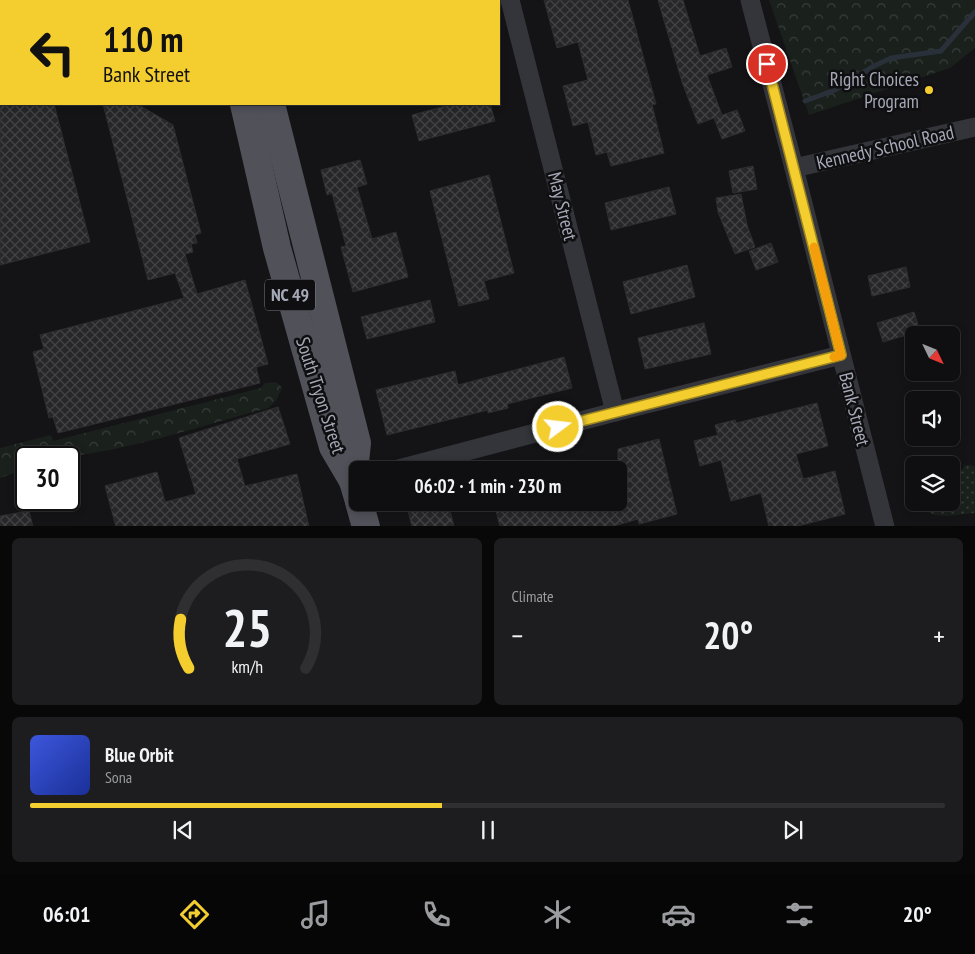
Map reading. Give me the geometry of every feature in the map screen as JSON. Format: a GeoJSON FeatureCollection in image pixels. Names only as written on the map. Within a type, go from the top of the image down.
{"type":"FeatureCollection","features":[{"type":"Feature","properties":{"kind":"main road","name":"South Tryon Street"},"geometry":{"type":"LineString","coordinates":[[244,105],[277,248],[333,446],[349,475]]}},
{"type":"Feature","properties":{"kind":"main road","name":"South Tryon Street"},"geometry":{"type":"LineString","coordinates":[[270,105],[357,443],[357,461]]}},
{"type":"Feature","properties":{"kind":"main road","name":"South Tryon Street"},"geometry":{"type":"LineString","coordinates":[[362,511],[366,526]]}},
{"type":"Feature","properties":{"kind":"street","name":"May Street"},"geometry":{"type":"LineString","coordinates":[[510,0],[615,412]]}},
{"type":"Feature","properties":{"kind":"street","name":"Bank Street"},"geometry":{"type":"LineString","coordinates":[[750,0],[885,526]]}},
{"type":"Feature","properties":{"kind":"street","name":"Kennedy School Road"},"geometry":{"type":"LineString","coordinates":[[794,168],[975,127]]}},
{"type":"Feature","properties":{"kind":"street"},"geometry":{"type":"LineString","coordinates":[[428,461],[841,355]]}},
{"type":"Feature","properties":{"kind":"green space"},"geometry":{"type":"Polygon","coordinates":[[[769,0],[975,0],[975,48],[950,68],[809,115],[769,0]]]}},
{"type":"Feature","properties":{"kind":"green space"},"geometry":{"type":"Polygon","coordinates":[[[275,382],[282,388],[276,401],[268,408],[169,436],[80,455],[80,446],[15,446],[15,473],[0,478],[0,448],[51,435],[53,441],[261,388],[265,383],[275,382]]]}},
{"type":"Feature","properties":{"kind":"green space"},"geometry":{"type":"Polygon","coordinates":[[[965,465],[975,467],[975,513],[947,516],[934,515],[926,511],[960,511],[960,472],[965,465]]]}},
{"type":"Feature","properties":{"kind":"building"},"geometry":{"type":"Polygon","coordinates":[[[544,0],[628,0],[656,104],[652,105],[664,153],[611,166],[607,152],[596,155],[588,122],[573,126],[563,86],[588,80],[578,42],[557,48],[544,0]]]}},
{"type":"Feature","properties":{"kind":"building"},"geometry":{"type":"Polygon","coordinates":[[[658,0],[683,0],[700,56],[726,48],[732,67],[707,75],[722,115],[698,124],[682,82],[658,0]]]}},
{"type":"Feature","properties":{"kind":"building"},"geometry":{"type":"Polygon","coordinates":[[[0,105],[54,105],[90,242],[0,265],[0,105]]]}},
{"type":"Feature","properties":{"kind":"building"},"geometry":{"type":"Polygon","coordinates":[[[103,105],[139,105],[173,125],[201,233],[195,235],[197,243],[191,244],[193,252],[185,254],[197,294],[245,280],[268,364],[256,367],[260,383],[58,433],[53,417],[49,418],[33,352],[44,349],[40,335],[184,298],[175,273],[148,280],[103,105]]]}},
{"type":"Feature","properties":{"kind":"building"},"geometry":{"type":"Polygon","coordinates":[[[449,105],[490,105],[495,121],[419,141],[412,115],[449,105]]]}},
{"type":"Feature","properties":{"kind":"building"},"geometry":{"type":"Polygon","coordinates":[[[737,110],[745,131],[722,139],[714,118],[737,110]]]}},
{"type":"Feature","properties":{"kind":"building"},"geometry":{"type":"Polygon","coordinates":[[[360,160],[367,184],[357,187],[372,239],[396,232],[408,277],[353,292],[341,247],[346,246],[332,193],[327,195],[321,170],[360,160]]]}},
{"type":"Feature","properties":{"kind":"building"},"geometry":{"type":"Polygon","coordinates":[[[753,166],[757,189],[733,193],[729,171],[753,166]]]}},
{"type":"Feature","properties":{"kind":"building"},"geometry":{"type":"Polygon","coordinates":[[[489,175],[514,273],[484,281],[489,299],[459,306],[430,191],[489,175]]]}},
{"type":"Feature","properties":{"kind":"building"},"geometry":{"type":"Polygon","coordinates":[[[669,187],[676,214],[611,230],[605,203],[669,187]]]}},
{"type":"Feature","properties":{"kind":"building"},"geometry":{"type":"Polygon","coordinates":[[[741,194],[747,225],[755,247],[735,254],[718,212],[716,198],[741,194]]]}},
{"type":"Feature","properties":{"kind":"building"},"geometry":{"type":"Polygon","coordinates":[[[771,243],[778,262],[756,270],[749,251],[771,243]]]}},
{"type":"Feature","properties":{"kind":"building"},"geometry":{"type":"Polygon","coordinates":[[[687,265],[695,297],[631,314],[623,282],[687,265]]]}},
{"type":"Feature","properties":{"kind":"building"},"geometry":{"type":"Polygon","coordinates":[[[906,267],[910,287],[872,296],[868,276],[906,267]]]}},
{"type":"Feature","properties":{"kind":"building"},"geometry":{"type":"Polygon","coordinates":[[[430,300],[435,322],[367,339],[361,317],[430,300]]]}},
{"type":"Feature","properties":{"kind":"building"},"geometry":{"type":"Polygon","coordinates":[[[914,312],[918,326],[905,326],[905,335],[883,342],[877,323],[914,312]]]}},
{"type":"Feature","properties":{"kind":"building"},"geometry":{"type":"Polygon","coordinates":[[[704,323],[711,354],[645,369],[638,338],[704,323]]]}},
{"type":"Feature","properties":{"kind":"building"},"geometry":{"type":"Polygon","coordinates":[[[564,357],[572,388],[507,404],[508,408],[488,413],[488,410],[387,435],[376,390],[455,371],[458,385],[564,357]]]}},
{"type":"Feature","properties":{"kind":"building"},"geometry":{"type":"Polygon","coordinates":[[[817,403],[828,446],[796,454],[803,479],[835,471],[845,514],[798,526],[769,526],[761,493],[731,501],[721,460],[700,466],[694,441],[718,435],[715,425],[735,420],[736,423],[817,403]]]}},
{"type":"Feature","properties":{"kind":"building"},"geometry":{"type":"Polygon","coordinates":[[[278,407],[290,444],[237,459],[245,486],[297,474],[309,526],[116,526],[105,486],[157,472],[165,502],[196,494],[179,438],[278,407]]]}},
{"type":"Feature","properties":{"kind":"building"},"geometry":{"type":"Polygon","coordinates":[[[659,439],[677,514],[639,524],[638,519],[614,526],[500,526],[496,511],[627,511],[627,461],[618,461],[618,449],[659,439]]]}},
{"type":"Feature","properties":{"kind":"building"},"geometry":{"type":"Polygon","coordinates":[[[29,511],[33,526],[0,526],[0,516],[29,511]]]}},
{"type":"Feature","properties":{"kind":"building"},"geometry":{"type":"Polygon","coordinates":[[[408,511],[450,511],[454,526],[412,526],[408,511]]]}},
{"type":"Feature","properties":{"kind":"waterway"},"geometry":{"type":"LineString","coordinates":[[805,101],[835,90],[891,58],[941,51],[975,12]]}},
{"type":"Feature","properties":{"kind":"slow traffic"},"geometry":{"type":"LineString","coordinates":[[814,247],[841,355],[834,357]]}},
{"type":"Feature","properties":{"kind":"place","name":"Right Choices Program"},"geometry":{"type":"Point","coordinates":[929,90]}},
{"type":"Feature","properties":{"kind":"route"},"geometry":{"type":"LineString","coordinates":[[558,427],[841,355],[767,64]]}}]}
